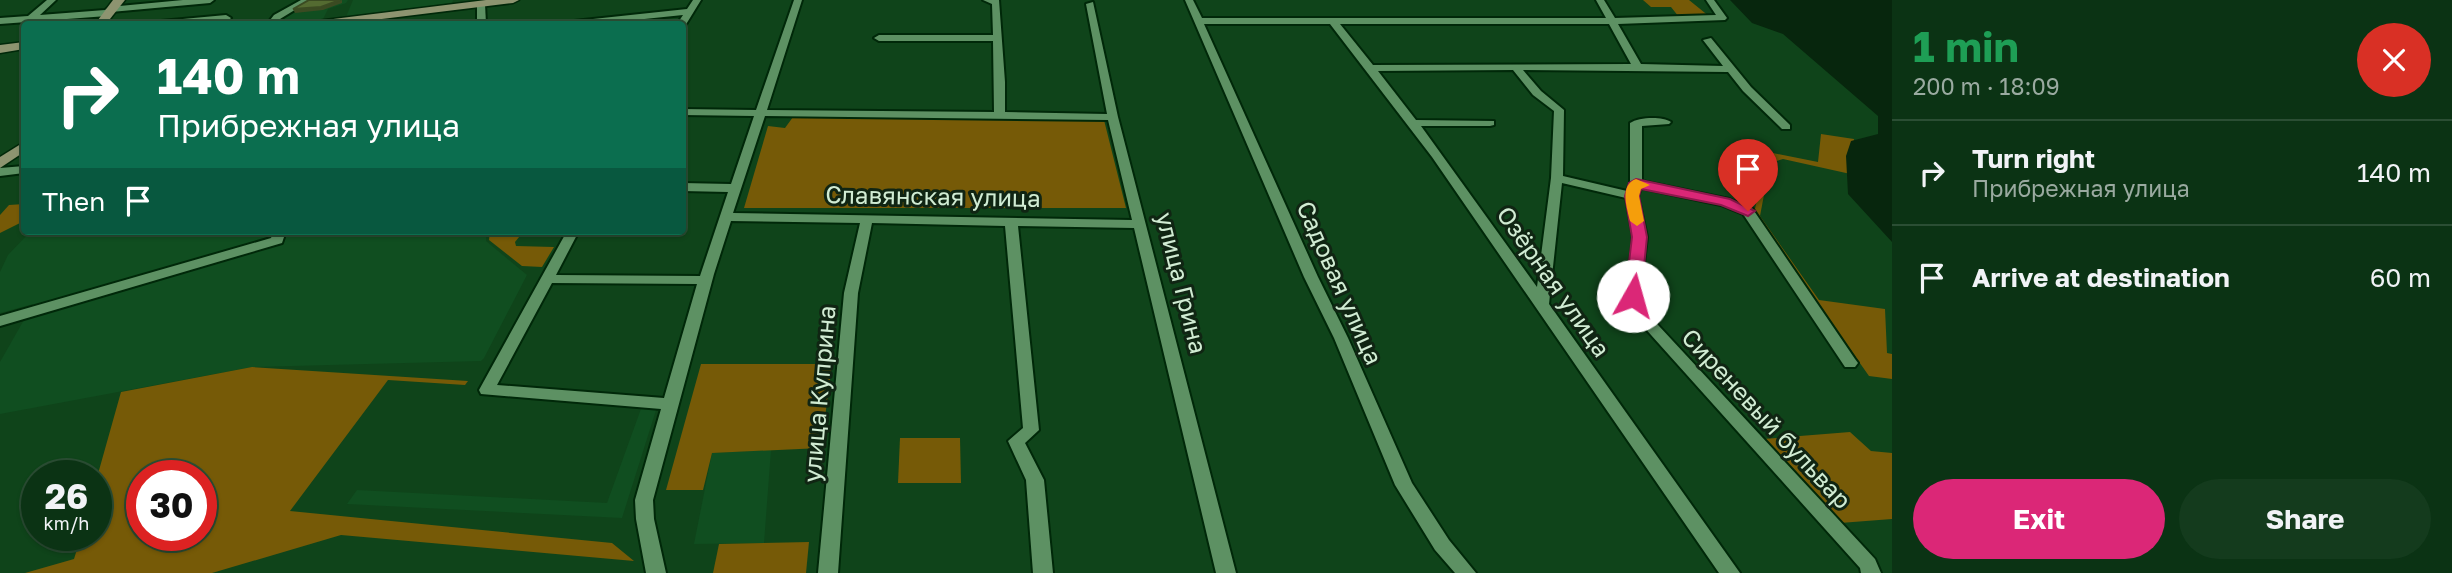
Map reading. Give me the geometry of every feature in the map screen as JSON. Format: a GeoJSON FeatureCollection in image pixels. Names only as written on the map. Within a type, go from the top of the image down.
{"type":"FeatureCollection","features":[{"type":"Feature","properties":{"kind":"street"},"geometry":{"type":"LineString","coordinates":[[31,18],[52,0]]}},
{"type":"Feature","properties":{"kind":"street"},"geometry":{"type":"LineString","coordinates":[[102,21],[119,0]]}},
{"type":"Feature","properties":{"kind":"street"},"geometry":{"type":"LineString","coordinates":[[0,21],[210,0]]}},
{"type":"Feature","properties":{"kind":"street"},"geometry":{"type":"LineString","coordinates":[[274,21],[307,0]]}},
{"type":"Feature","properties":{"kind":"street"},"geometry":{"type":"LineString","coordinates":[[354,21],[513,0]]}},
{"type":"Feature","properties":{"kind":"street"},"geometry":{"type":"LineString","coordinates":[[684,21],[697,0]]}},
{"type":"Feature","properties":{"kind":"street"},"geometry":{"type":"LineString","coordinates":[[656,573],[644,500],[705,281],[798,0]]}},
{"type":"Feature","properties":{"kind":"street"},"geometry":{"type":"LineString","coordinates":[[987,0],[996,2],[999,115]]}},
{"type":"Feature","properties":{"kind":"street","name":"Садовая улица"},"geometry":{"type":"LineString","coordinates":[[1189,0],[1404,485],[1442,545],[1466,573]]}},
{"type":"Feature","properties":{"kind":"street"},"geometry":{"type":"LineString","coordinates":[[1600,0],[1638,67]]}},
{"type":"Feature","properties":{"kind":"street"},"geometry":{"type":"LineString","coordinates":[[1199,21],[1612,21],[1722,18],[1710,0]]}},
{"type":"Feature","properties":{"kind":"street"},"geometry":{"type":"LineString","coordinates":[[481,4],[482,21]]}},
{"type":"Feature","properties":{"kind":"street","name":"улица Грина"},"geometry":{"type":"LineString","coordinates":[[1090,4],[1113,117],[1226,573]]}},
{"type":"Feature","properties":{"kind":"street"},"geometry":{"type":"LineString","coordinates":[[602,21],[688,12]]}},
{"type":"Feature","properties":{"kind":"street"},"geometry":{"type":"LineString","coordinates":[[194,21],[226,18]]}},
{"type":"Feature","properties":{"kind":"street","name":"Озёрная улица"},"geometry":{"type":"LineString","coordinates":[[1332,20],[1413,123],[1542,304],[1657,474],[1730,573]]}},
{"type":"Feature","properties":{"kind":"street"},"geometry":{"type":"LineString","coordinates":[[879,38],[996,38]]}},
{"type":"Feature","properties":{"kind":"street"},"geometry":{"type":"LineString","coordinates":[[1708,40],[1747,89],[1786,127]]}},
{"type":"Feature","properties":{"kind":"street"},"geometry":{"type":"LineString","coordinates":[[0,49],[21,46]]}},
{"type":"Feature","properties":{"kind":"street"},"geometry":{"type":"LineString","coordinates":[[1515,67],[1537,93],[1559,110],[1557,178],[1542,304]]}},
{"type":"Feature","properties":{"kind":"street"},"geometry":{"type":"LineString","coordinates":[[1372,68],[1731,69]]}},
{"type":"Feature","properties":{"kind":"street"},"geometry":{"type":"LineString","coordinates":[[686,112],[1113,117]]}},
{"type":"Feature","properties":{"kind":"street","name":"Сиреневый бульвар"},"geometry":{"type":"LineString","coordinates":[[1665,122],[1636,123],[1634,190],[1640,237],[1633,296],[1639,313],[1870,568]]}},
{"type":"Feature","properties":{"kind":"street"},"geometry":{"type":"LineString","coordinates":[[1413,123],[1490,123]]}},
{"type":"Feature","properties":{"kind":"street"},"geometry":{"type":"LineString","coordinates":[[0,164],[21,148]]}},
{"type":"Feature","properties":{"kind":"street"},"geometry":{"type":"LineString","coordinates":[[0,172],[21,170]]}},
{"type":"Feature","properties":{"kind":"street"},"geometry":{"type":"LineString","coordinates":[[1557,178],[1725,202],[1748,211],[1850,363]]}},
{"type":"Feature","properties":{"kind":"street"},"geometry":{"type":"LineString","coordinates":[[686,187],[734,188]]}},
{"type":"Feature","properties":{"kind":"street","name":"Славянская улица"},"geometry":{"type":"LineString","coordinates":[[725,217],[1141,224]]}},
{"type":"Feature","properties":{"kind":"street","name":"улица Куприна"},"geometry":{"type":"LineString","coordinates":[[828,573],[851,293],[867,219]]}},
{"type":"Feature","properties":{"kind":"street"},"geometry":{"type":"LineString","coordinates":[[1011,221],[1031,430],[1016,441],[1035,480],[1043,573]]}},
{"type":"Feature","properties":{"kind":"street"},"geometry":{"type":"LineString","coordinates":[[0,321],[277,240],[279,235]]}},
{"type":"Feature","properties":{"kind":"street"},"geometry":{"type":"LineString","coordinates":[[571,235],[486,390],[672,404]]}},
{"type":"Feature","properties":{"kind":"street"},"geometry":{"type":"LineString","coordinates":[[547,279],[705,281]]}},
{"type":"Feature","properties":{"kind":"shaded area"},"geometry":{"type":"Polygon","coordinates":[[[311,0],[348,0],[328,9],[323,19],[279,21],[311,0]]]}},
{"type":"Feature","properties":{"kind":"shaded area"},"geometry":{"type":"Polygon","coordinates":[[[353,0],[453,0],[452,3],[346,17],[353,0]]]}},
{"type":"Feature","properties":{"kind":"shaded area"},"geometry":{"type":"Polygon","coordinates":[[[1643,0],[1689,0],[1710,17],[1679,17],[1671,7],[1651,7],[1643,0]]]}},
{"type":"Feature","properties":{"kind":"shaded area"},"geometry":{"type":"Polygon","coordinates":[[[1730,0],[1892,0],[1892,242],[1848,194],[1846,156],[1851,141],[1878,134],[1878,116],[1783,34],[1752,23],[1730,0]]]}},
{"type":"Feature","properties":{"kind":"shaded area"},"geometry":{"type":"Polygon","coordinates":[[[793,117],[1104,120],[1126,208],[744,208],[768,126],[785,128],[793,117]]]}},
{"type":"Feature","properties":{"kind":"shaded area"},"geometry":{"type":"Polygon","coordinates":[[[1821,134],[1854,139],[1852,159],[1855,175],[1783,159],[1770,163],[1760,216],[1819,300],[1885,309],[1887,353],[1892,354],[1892,379],[1869,376],[1754,213],[1768,152],[1818,162],[1821,134]]]}},
{"type":"Feature","properties":{"kind":"shaded area"},"geometry":{"type":"Polygon","coordinates":[[[21,204],[21,222],[0,233],[0,215],[9,205],[21,204]]]}},
{"type":"Feature","properties":{"kind":"shaded area"},"geometry":{"type":"Polygon","coordinates":[[[27,235],[486,235],[486,241],[527,275],[481,361],[252,367],[0,414],[0,362],[33,304],[0,313],[0,272],[8,255],[27,235]]]}},
{"type":"Feature","properties":{"kind":"shaded area"},"geometry":{"type":"Polygon","coordinates":[[[490,235],[521,235],[515,242],[516,246],[554,247],[542,267],[522,266],[489,240],[490,235]]]}},
{"type":"Feature","properties":{"kind":"shaded area"},"geometry":{"type":"Polygon","coordinates":[[[701,364],[832,364],[821,448],[712,453],[703,490],[666,490],[701,364]]]}},
{"type":"Feature","properties":{"kind":"shaded area"},"geometry":{"type":"Polygon","coordinates":[[[252,367],[468,381],[465,385],[388,380],[290,511],[612,543],[634,561],[341,535],[212,573],[25,573],[74,559],[76,551],[112,551],[112,460],[102,460],[121,392],[252,367]]]}},
{"type":"Feature","properties":{"kind":"shaded area"},"geometry":{"type":"Polygon","coordinates":[[[642,406],[657,407],[622,518],[347,504],[357,490],[607,503],[642,406]]]}},
{"type":"Feature","properties":{"kind":"shaded area"},"geometry":{"type":"Polygon","coordinates":[[[1850,432],[1871,451],[1892,453],[1892,519],[1840,523],[1763,439],[1850,432]]]}},
{"type":"Feature","properties":{"kind":"shaded area"},"geometry":{"type":"Polygon","coordinates":[[[900,438],[960,438],[961,483],[898,483],[900,438]]]}},
{"type":"Feature","properties":{"kind":"shaded area"},"geometry":{"type":"Polygon","coordinates":[[[771,450],[764,543],[694,544],[712,453],[771,450]]]}},
{"type":"Feature","properties":{"kind":"shaded area"},"geometry":{"type":"Polygon","coordinates":[[[809,542],[806,573],[713,573],[719,544],[809,542]]]}},
{"type":"Feature","properties":{"kind":"building"},"geometry":{"type":"Polygon","coordinates":[[[309,0],[340,0],[321,7],[293,9],[309,0]]]}},
{"type":"Feature","properties":{"kind":"slow traffic"},"geometry":{"type":"LineString","coordinates":[[1637,221],[1632,196],[1636,183],[1643,185]]}},
{"type":"Feature","properties":{"kind":"route"},"geometry":{"type":"LineString","coordinates":[[1633,296],[1640,237],[1632,196],[1636,183],[1725,202],[1741,206],[1748,211]]}}]}
